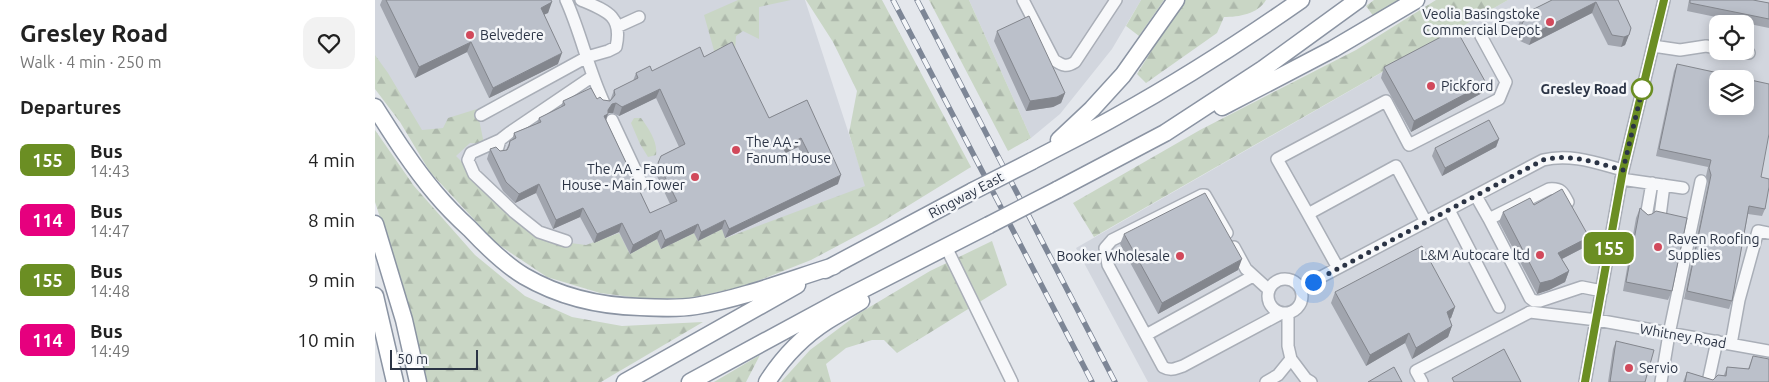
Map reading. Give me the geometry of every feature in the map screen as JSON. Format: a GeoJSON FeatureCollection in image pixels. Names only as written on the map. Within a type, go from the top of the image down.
{"type":"FeatureCollection","features":[{"type":"Feature","properties":{"kind":"highway"},"geometry":{"type":"LineString","coordinates":[[1037,158],[1087,114],[1123,75],[1176,0]]}},
{"type":"Feature","properties":{"kind":"highway","name":"Ringway East"},"geometry":{"type":"LineString","coordinates":[[625,382],[767,301],[1117,116],[1181,80],[1301,0]]}},
{"type":"Feature","properties":{"kind":"highway"},"geometry":{"type":"LineString","coordinates":[[1165,133],[1263,69],[1358,0]]}},
{"type":"Feature","properties":{"kind":"highway"},"geometry":{"type":"LineString","coordinates":[[690,382],[834,304],[1165,133],[1229,104],[1333,49],[1416,0]]}},
{"type":"Feature","properties":{"kind":"highway"},"geometry":{"type":"LineString","coordinates":[[375,107],[401,148],[436,194],[474,234],[509,266],[530,279],[564,295],[588,301],[629,307],[677,308],[695,306],[748,293],[834,266]]}},
{"type":"Feature","properties":{"kind":"highway"},"geometry":{"type":"LineString","coordinates":[[375,224],[404,320],[418,382]]}},
{"type":"Feature","properties":{"kind":"highway"},"geometry":{"type":"LineString","coordinates":[[767,382],[783,359],[801,340],[854,306],[903,269]]}},
{"type":"Feature","properties":{"kind":"highway"},"geometry":{"type":"LineString","coordinates":[[375,296],[395,382]]}},
{"type":"Feature","properties":{"kind":"street"},"geometry":{"type":"LineString","coordinates":[[566,0],[575,19],[602,99]]}},
{"type":"Feature","properties":{"kind":"street"},"geometry":{"type":"LineString","coordinates":[[481,115],[587,57],[616,47],[619,33],[615,19],[598,7],[581,0]]}},
{"type":"Feature","properties":{"kind":"street"},"geometry":{"type":"LineString","coordinates":[[1023,0],[1054,60],[1063,66],[1075,62],[1116,0]]}},
{"type":"Feature","properties":{"kind":"street"},"geometry":{"type":"LineString","coordinates":[[1585,382],[1622,174],[1664,0]]}},
{"type":"Feature","properties":{"kind":"street"},"geometry":{"type":"LineString","coordinates":[[617,27],[639,18]]}},
{"type":"Feature","properties":{"kind":"street"},"geometry":{"type":"LineString","coordinates":[[1338,268],[1277,159],[1386,100],[1409,145],[1499,99],[1506,82],[1481,36]]}},
{"type":"Feature","properties":{"kind":"street"},"geometry":{"type":"LineString","coordinates":[[1653,46],[1680,50],[1709,47]]}},
{"type":"Feature","properties":{"kind":"street"},"geometry":{"type":"LineString","coordinates":[[566,241],[539,232],[514,212],[473,174],[468,160],[471,153],[522,132],[567,100],[593,76]]}},
{"type":"Feature","properties":{"kind":"street"},"geometry":{"type":"LineString","coordinates":[[612,120],[642,184]]}},
{"type":"Feature","properties":{"kind":"street"},"geometry":{"type":"LineString","coordinates":[[499,153],[500,140]]}},
{"type":"Feature","properties":{"kind":"street"},"geometry":{"type":"LineString","coordinates":[[1300,288],[1543,160],[1555,157],[1575,158],[1652,183],[1683,188]]}},
{"type":"Feature","properties":{"kind":"street"},"geometry":{"type":"LineString","coordinates":[[1308,214],[1396,166],[1426,222]]}},
{"type":"Feature","properties":{"kind":"street"},"geometry":{"type":"LineString","coordinates":[[1661,382],[1669,334],[1701,181]]}},
{"type":"Feature","properties":{"kind":"street"},"geometry":{"type":"LineString","coordinates":[[1646,217],[1652,183]]}},
{"type":"Feature","properties":{"kind":"street"},"geometry":{"type":"LineString","coordinates":[[1659,216],[1665,185]]}},
{"type":"Feature","properties":{"kind":"street"},"geometry":{"type":"LineString","coordinates":[[1489,219],[1549,189],[1559,189],[1563,192],[1575,213]]}},
{"type":"Feature","properties":{"kind":"street"},"geometry":{"type":"LineString","coordinates":[[1269,290],[1246,269],[1205,195],[1112,240],[1105,248],[1108,265],[1163,367],[1174,370],[1296,309],[1301,301],[1300,288],[1291,280],[1285,279],[1279,280],[1272,285],[1269,290],[1268,299],[1271,307],[1285,313]]}},
{"type":"Feature","properties":{"kind":"street"},"geometry":{"type":"LineString","coordinates":[[1476,196],[1533,301],[1582,287],[1602,291]]}},
{"type":"Feature","properties":{"kind":"street"},"geometry":{"type":"LineString","coordinates":[[1449,210],[1499,307]]}},
{"type":"Feature","properties":{"kind":"street"},"geometry":{"type":"LineString","coordinates":[[1731,344],[1739,300],[1758,231],[1769,233]]}},
{"type":"Feature","properties":{"kind":"street"},"geometry":{"type":"LineString","coordinates":[[946,247],[1012,382]]}},
{"type":"Feature","properties":{"kind":"street"},"geometry":{"type":"LineString","coordinates":[[1146,335],[1253,276]]}},
{"type":"Feature","properties":{"kind":"street","name":"Whitney Road"},"geometry":{"type":"LineString","coordinates":[[1421,382],[1416,371],[1530,312],[1597,320],[1769,351]]}},
{"type":"Feature","properties":{"kind":"street"},"geometry":{"type":"LineString","coordinates":[[1285,313],[1291,359],[1300,377],[1311,382]]}},
{"type":"Feature","properties":{"kind":"street"},"geometry":{"type":"LineString","coordinates":[[1708,382],[1717,342]]}},
{"type":"Feature","properties":{"kind":"street"},"geometry":{"type":"LineString","coordinates":[[1266,382],[1278,375],[1291,359]]}},
{"type":"Feature","properties":{"kind":"shaded area"},"geometry":{"type":"Polygon","coordinates":[[[375,0],[805,0],[866,186],[727,261],[586,268],[443,159],[375,75],[375,0]]]}},
{"type":"Feature","properties":{"kind":"shaded area"},"geometry":{"type":"Polygon","coordinates":[[[969,0],[1141,0],[1112,49],[1060,114],[1031,138],[969,0]]]}},
{"type":"Feature","properties":{"kind":"shaded area"},"geometry":{"type":"Polygon","coordinates":[[[1508,0],[1769,0],[1769,382],[1148,382],[1076,248],[1508,0]]]}},
{"type":"Feature","properties":{"kind":"green space"},"geometry":{"type":"Polygon","coordinates":[[[738,0],[791,0],[759,7],[759,39],[743,31],[736,36],[735,51],[715,54],[704,15],[738,0]]]}},
{"type":"Feature","properties":{"kind":"green space"},"geometry":{"type":"Polygon","coordinates":[[[806,0],[882,0],[971,167],[877,225],[811,260],[745,286],[691,298],[647,299],[600,293],[547,277],[496,243],[430,172],[400,122],[375,89],[375,55],[422,130],[443,128],[448,118],[477,109],[484,144],[470,143],[456,156],[501,201],[547,240],[586,245],[619,233],[630,254],[657,239],[661,249],[694,233],[698,241],[722,229],[726,238],[865,186],[849,133],[857,91],[833,42],[806,0]]]}},
{"type":"Feature","properties":{"kind":"green space"},"geometry":{"type":"Polygon","coordinates":[[[929,0],[969,0],[1031,138],[1008,151],[929,0]]]}},
{"type":"Feature","properties":{"kind":"green space"},"geometry":{"type":"Polygon","coordinates":[[[1141,0],[1164,0],[1139,36],[1126,26],[1141,0]]]}},
{"type":"Feature","properties":{"kind":"green space"},"geometry":{"type":"Polygon","coordinates":[[[1183,0],[1266,0],[1263,5],[1253,12],[1224,17],[1217,33],[1146,83],[1137,74],[1183,0]]]}},
{"type":"Feature","properties":{"kind":"green space"},"geometry":{"type":"Polygon","coordinates":[[[1374,0],[1403,0],[1374,17],[1366,6],[1374,0]]]}},
{"type":"Feature","properties":{"kind":"green space"},"geometry":{"type":"Polygon","coordinates":[[[1436,0],[1508,0],[1094,237],[1073,203],[1200,130],[1356,50],[1436,0]]]}},
{"type":"Feature","properties":{"kind":"green space"},"geometry":{"type":"Polygon","coordinates":[[[634,118],[641,118],[650,131],[656,145],[656,155],[648,157],[640,144],[631,123],[634,118]]]}},
{"type":"Feature","properties":{"kind":"green space"},"geometry":{"type":"Polygon","coordinates":[[[375,130],[414,186],[475,255],[525,296],[572,317],[622,326],[703,322],[601,382],[425,382],[399,276],[375,202],[375,130]]]}},
{"type":"Feature","properties":{"kind":"green space"},"geometry":{"type":"Polygon","coordinates":[[[992,241],[1007,285],[897,353],[884,340],[872,340],[846,348],[826,364],[831,382],[781,382],[810,350],[858,314],[930,271],[992,241]]]}},
{"type":"Feature","properties":{"kind":"green space"},"geometry":{"type":"Polygon","coordinates":[[[760,355],[746,382],[714,382],[760,355]]]}},
{"type":"Feature","properties":{"kind":"building","name":"Belvedere"},"geometry":{"type":"Polygon","coordinates":[[[386,0],[551,0],[552,2],[541,8],[562,53],[493,88],[471,42],[419,67],[386,0]]]}},
{"type":"Feature","properties":{"kind":"building"},"geometry":{"type":"Polygon","coordinates":[[[1552,0],[1618,0],[1631,28],[1629,35],[1624,37],[1612,35],[1596,2],[1533,34],[1524,31],[1521,26],[1524,20],[1522,15],[1552,0]]]}},
{"type":"Feature","properties":{"kind":"building"},"geometry":{"type":"Polygon","coordinates":[[[1690,0],[1753,0],[1769,3],[1769,19],[1754,15],[1690,3],[1690,0]]]}},
{"type":"Feature","properties":{"kind":"building"},"geometry":{"type":"Polygon","coordinates":[[[1029,16],[1065,93],[1057,97],[1030,101],[997,31],[1029,16]]]}},
{"type":"Feature","properties":{"kind":"building","name":"Pickford"},"geometry":{"type":"Polygon","coordinates":[[[1456,29],[1486,83],[1414,121],[1384,67],[1456,29]]]}},
{"type":"Feature","properties":{"kind":"building","name":"The AA - Fanum House"},"geometry":{"type":"Polygon","coordinates":[[[732,42],[769,118],[807,100],[841,175],[729,229],[725,220],[701,232],[698,224],[665,240],[661,230],[633,245],[622,223],[597,234],[583,208],[556,220],[539,184],[519,194],[506,182],[490,149],[496,147],[500,151],[507,150],[510,141],[516,138],[514,133],[541,122],[539,118],[565,105],[563,101],[591,88],[597,99],[600,97],[603,100],[610,101],[615,95],[614,90],[638,78],[636,73],[650,66],[652,71],[700,47],[704,57],[732,42]],[[660,89],[622,107],[616,103],[612,104],[608,114],[604,116],[650,213],[677,201],[658,163],[661,156],[685,144],[660,89]],[[801,138],[783,147],[792,165],[810,156],[801,138]]]}},
{"type":"Feature","properties":{"kind":"building"},"geometry":{"type":"Polygon","coordinates":[[[1677,64],[1709,71],[1709,115],[1754,115],[1754,81],[1769,84],[1769,134],[1761,177],[1769,179],[1769,187],[1765,209],[1749,206],[1732,301],[1687,291],[1711,175],[1709,168],[1711,160],[1659,149],[1677,64]]]}},
{"type":"Feature","properties":{"kind":"building"},"geometry":{"type":"Polygon","coordinates":[[[1489,120],[1499,139],[1445,168],[1435,148],[1489,120]]]}},
{"type":"Feature","properties":{"kind":"building","name":"L&M Autocare ltd"},"geometry":{"type":"Polygon","coordinates":[[[1562,189],[1589,237],[1558,253],[1569,271],[1552,280],[1540,283],[1503,212],[1530,198],[1534,205],[1562,189]]]}},
{"type":"Feature","properties":{"kind":"building","name":"Booker Wholesale"},"geometry":{"type":"Polygon","coordinates":[[[1205,193],[1242,259],[1162,303],[1124,234],[1205,193]]]}},
{"type":"Feature","properties":{"kind":"building","name":"Raven Roofing Supplies"},"geometry":{"type":"Polygon","coordinates":[[[1640,208],[1648,215],[1656,211],[1687,218],[1672,291],[1626,282],[1640,208]]]}},
{"type":"Feature","properties":{"kind":"building"},"geometry":{"type":"Polygon","coordinates":[[[1422,246],[1455,307],[1447,312],[1452,326],[1416,348],[1409,333],[1370,355],[1335,292],[1422,246]]]}},
{"type":"Feature","properties":{"kind":"building","name":"Servio"},"geometry":{"type":"Polygon","coordinates":[[[1616,341],[1654,350],[1645,382],[1610,382],[1616,341]]]}},
{"type":"Feature","properties":{"kind":"building"},"geometry":{"type":"Polygon","coordinates":[[[1504,349],[1521,382],[1454,382],[1452,378],[1504,349]]]}},
{"type":"Feature","properties":{"kind":"building"},"geometry":{"type":"Polygon","coordinates":[[[1753,356],[1769,359],[1769,382],[1685,382],[1687,372],[1713,380],[1718,375],[1726,376],[1727,367],[1749,369],[1753,356]]]}},
{"type":"Feature","properties":{"kind":"building"},"geometry":{"type":"Polygon","coordinates":[[[1394,367],[1402,382],[1368,382],[1394,367]]]}},
{"type":"Feature","properties":{"kind":"railway"},"geometry":{"type":"LineString","coordinates":[[893,0],[1092,382]]}},
{"type":"Feature","properties":{"kind":"railway"},"geometry":{"type":"LineString","coordinates":[[917,0],[1115,382]]}},
{"type":"Feature","properties":{"kind":"bus line","name":"155"},"geometry":{"type":"LineString","coordinates":[[1585,382],[1623,170],[1664,0]]}},
{"type":"Feature","properties":{"kind":"place","name":"Veolia Basingstoke Commercial Depot"},"geometry":{"type":"Point","coordinates":[1550,22]}},
{"type":"Feature","properties":{"kind":"place","name":"Belvedere"},"geometry":{"type":"Point","coordinates":[470,35]}},
{"type":"Feature","properties":{"kind":"place","name":"Pickford"},"geometry":{"type":"Point","coordinates":[1431,86]}},
{"type":"Feature","properties":{"kind":"place","name":"Gresley Road"},"geometry":{"type":"Point","coordinates":[1642,89]}},
{"type":"Feature","properties":{"kind":"place","name":"The AA - Fanum House"},"geometry":{"type":"Point","coordinates":[736,150]}},
{"type":"Feature","properties":{"kind":"place","name":"The AA - Fanum House - Main Tower"},"geometry":{"type":"Point","coordinates":[695,177]}},
{"type":"Feature","properties":{"kind":"place","name":"Raven Roofing Supplies"},"geometry":{"type":"Point","coordinates":[1658,247]}},
{"type":"Feature","properties":{"kind":"place","name":"L&M Autocare ltd"},"geometry":{"type":"Point","coordinates":[1540,255]}},
{"type":"Feature","properties":{"kind":"place","name":"Booker Wholesale"},"geometry":{"type":"Point","coordinates":[1180,256]}},
{"type":"Feature","properties":{"kind":"place","name":"Servio"},"geometry":{"type":"Point","coordinates":[1629,368]}},
{"type":"Feature","properties":{"kind":"route"},"geometry":{"type":"LineString","coordinates":[[1313,282],[1543,160],[1555,157],[1568,157],[1623,170],[1644,82],[1642,89]]}}]}
